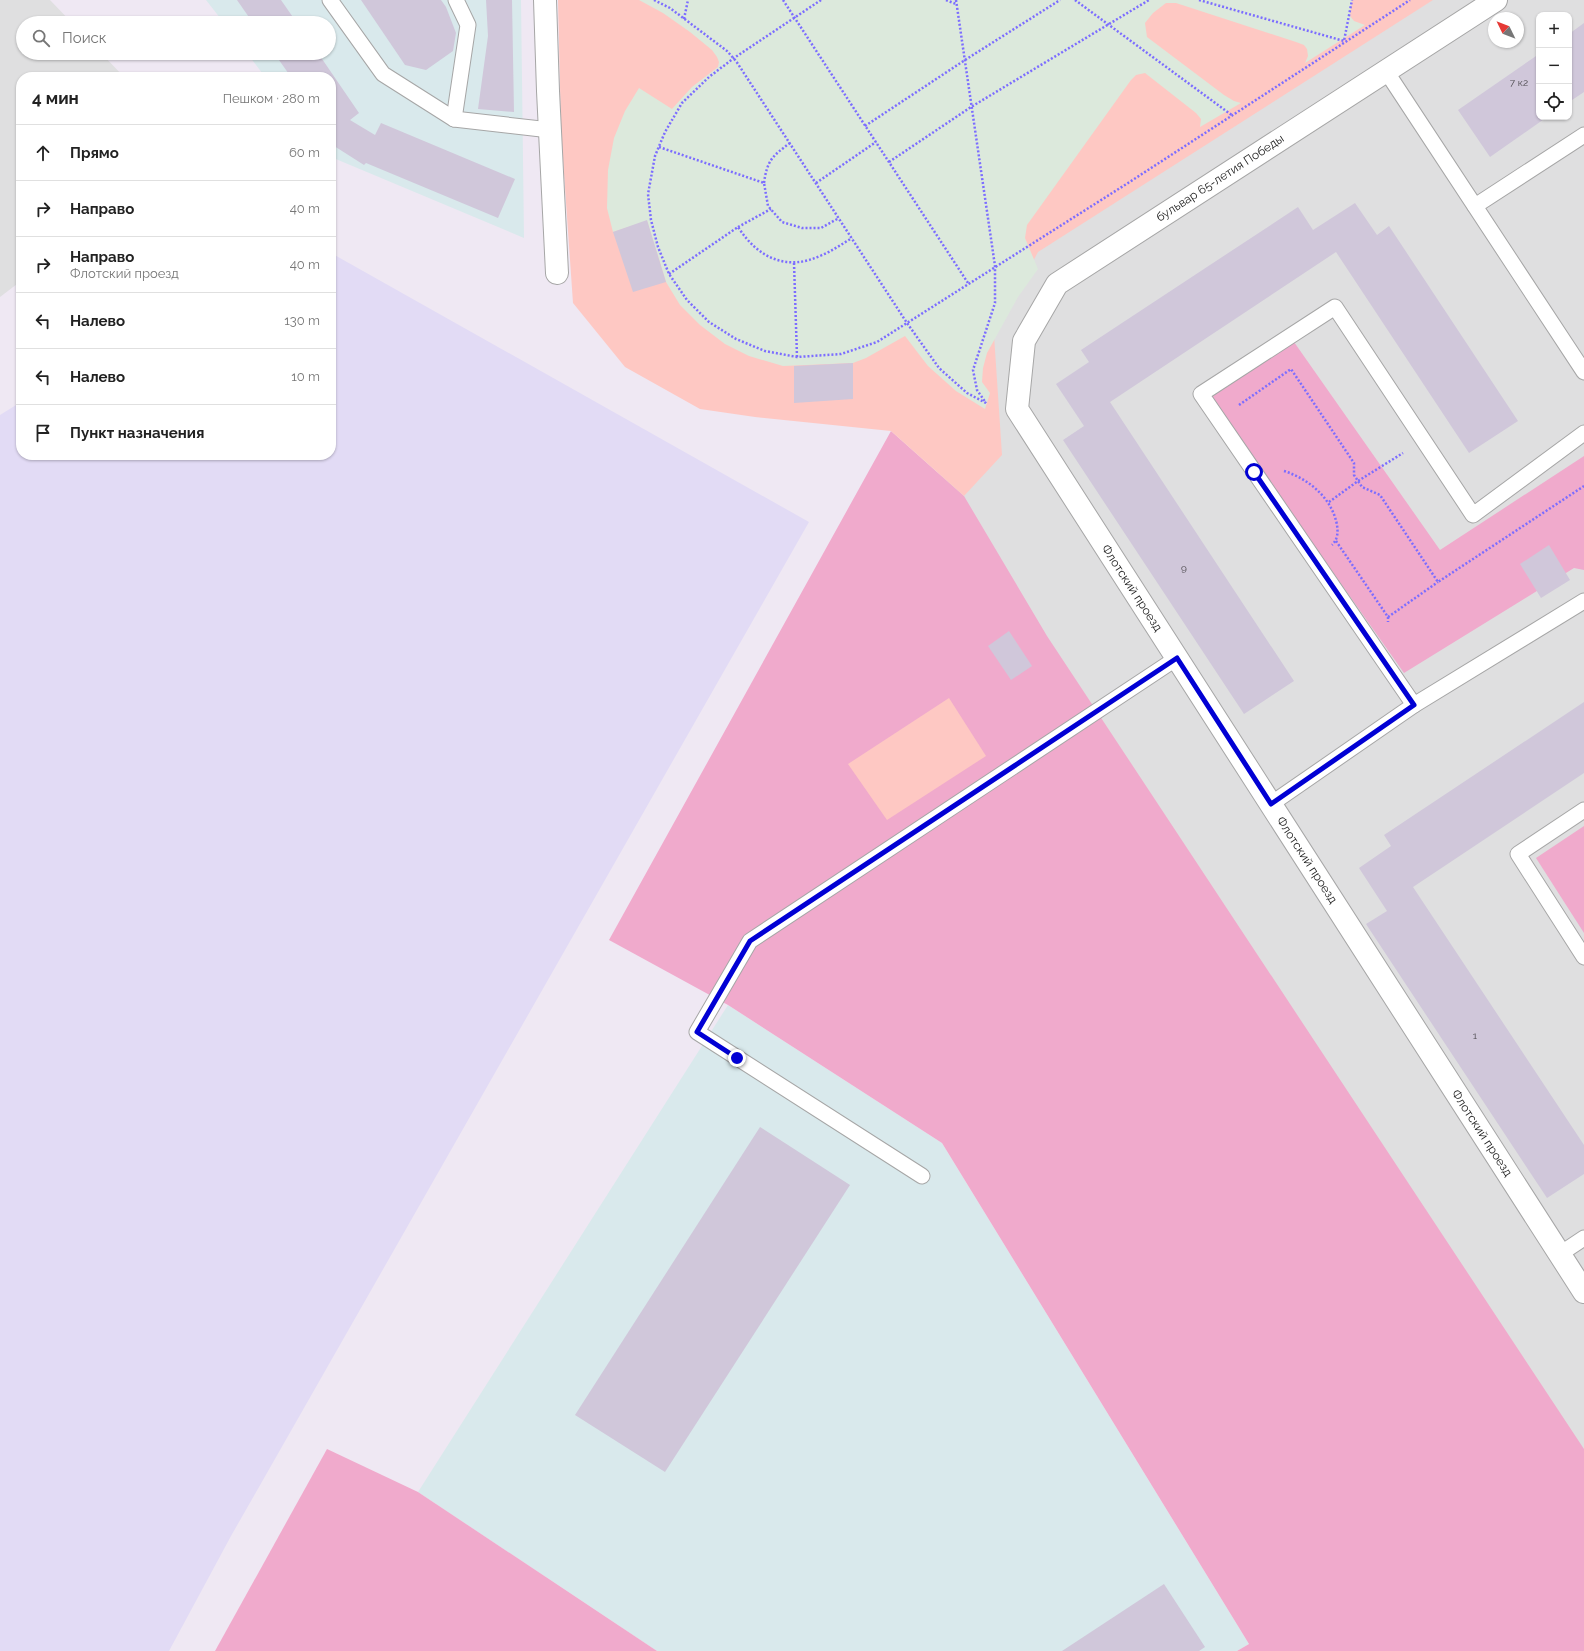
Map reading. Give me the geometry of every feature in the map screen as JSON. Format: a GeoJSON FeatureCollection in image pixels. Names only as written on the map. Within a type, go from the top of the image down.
{"type":"FeatureCollection","features":[{"type":"Feature","properties":{"kind":"street"},"geometry":{"type":"LineString","coordinates":[[545,0],[557,273]]}},
{"type":"Feature","properties":{"kind":"street","name":"бульвар 65-летия Победы"},"geometry":{"type":"LineString","coordinates":[[1017,409],[1024,341],[1057,284],[1496,0]]}},
{"type":"Feature","properties":{"kind":"street","name":"Флотский проезд"},"geometry":{"type":"LineString","coordinates":[[1017,409],[1584,1292]]}},
{"type":"Feature","properties":{"kind":"lane"},"geometry":{"type":"LineString","coordinates":[[330,0],[383,74],[454,119],[550,130]]}},
{"type":"Feature","properties":{"kind":"lane"},"geometry":{"type":"LineString","coordinates":[[454,119],[468,26],[456,0]]}},
{"type":"Feature","properties":{"kind":"lane"},"geometry":{"type":"LineString","coordinates":[[1386,71],[1584,372]]}},
{"type":"Feature","properties":{"kind":"lane"},"geometry":{"type":"LineString","coordinates":[[1475,206],[1584,135]]}},
{"type":"Feature","properties":{"kind":"lane"},"geometry":{"type":"LineString","coordinates":[[1414,705],[1201,394],[1335,307],[1473,514],[1584,434]]}},
{"type":"Feature","properties":{"kind":"lane"},"geometry":{"type":"LineString","coordinates":[[1271,804],[1414,705],[1584,600]]}},
{"type":"Feature","properties":{"kind":"lane"},"geometry":{"type":"LineString","coordinates":[[922,1176],[697,1032],[750,941],[1177,658]]}},
{"type":"Feature","properties":{"kind":"lane"},"geometry":{"type":"LineString","coordinates":[[1584,810],[1518,854],[1584,957]]}},
{"type":"Feature","properties":{"kind":"lane"},"geometry":{"type":"LineString","coordinates":[[1560,1254],[1584,1238]]}},
{"type":"Feature","properties":{"kind":"path"},"geometry":{"type":"LineString","coordinates":[[654,0],[670,8],[734,58],[938,368],[967,394],[986,403]]}},
{"type":"Feature","properties":{"kind":"path"},"geometry":{"type":"LineString","coordinates":[[684,19],[688,0]]}},
{"type":"Feature","properties":{"kind":"path"},"geometry":{"type":"LineString","coordinates":[[783,0],[968,283]]}},
{"type":"Feature","properties":{"kind":"path"},"geometry":{"type":"LineString","coordinates":[[821,0],[734,58],[709,77],[682,103],[665,132],[655,156],[648,194],[658,247],[669,274],[687,300],[709,322],[736,339],[765,351],[797,357],[841,354],[877,342],[1233,116],[1410,0]]}},
{"type":"Feature","properties":{"kind":"path"},"geometry":{"type":"LineString","coordinates":[[946,0],[956,4]]}},
{"type":"Feature","properties":{"kind":"path"},"geometry":{"type":"LineString","coordinates":[[956,0],[995,266]]}},
{"type":"Feature","properties":{"kind":"path"},"geometry":{"type":"LineString","coordinates":[[865,126],[964,60],[1060,0]]}},
{"type":"Feature","properties":{"kind":"path"},"geometry":{"type":"LineString","coordinates":[[1074,0],[1233,116]]}},
{"type":"Feature","properties":{"kind":"path"},"geometry":{"type":"LineString","coordinates":[[889,162],[971,107],[1148,0]]}},
{"type":"Feature","properties":{"kind":"path"},"geometry":{"type":"LineString","coordinates":[[1199,0],[1344,42]]}},
{"type":"Feature","properties":{"kind":"path"},"geometry":{"type":"LineString","coordinates":[[1344,42],[1352,0]]}},
{"type":"Feature","properties":{"kind":"path"},"geometry":{"type":"LineString","coordinates":[[816,183],[876,142]]}},
{"type":"Feature","properties":{"kind":"path"},"geometry":{"type":"LineString","coordinates":[[790,143],[776,153],[766,168],[764,183],[768,206],[782,222],[802,228],[820,228],[839,218]]}},
{"type":"Feature","properties":{"kind":"path"},"geometry":{"type":"LineString","coordinates":[[659,147],[764,183]]}},
{"type":"Feature","properties":{"kind":"path"},"geometry":{"type":"LineString","coordinates":[[669,274],[738,227],[771,209]]}},
{"type":"Feature","properties":{"kind":"path"},"geometry":{"type":"LineString","coordinates":[[738,227],[746,240],[769,258],[794,263],[822,256],[852,238]]}},
{"type":"Feature","properties":{"kind":"path"},"geometry":{"type":"LineString","coordinates":[[794,263],[797,357]]}},
{"type":"Feature","properties":{"kind":"path"},"geometry":{"type":"LineString","coordinates":[[1236,407],[1291,369],[1354,463],[1354,475],[1362,487],[1380,495],[1438,582]]}},
{"type":"Feature","properties":{"kind":"path"},"geometry":{"type":"LineString","coordinates":[[1329,502],[1358,481],[1424,440]]}},
{"type":"Feature","properties":{"kind":"path"},"geometry":{"type":"LineString","coordinates":[[1388,617],[1438,582],[1584,486]]}},
{"type":"Feature","properties":{"kind":"shaded area"},"geometry":{"type":"Polygon","coordinates":[[[0,0],[50,0],[65,16],[16,16],[16,60],[108,60],[119,72],[16,72],[16,285],[0,297],[0,0]]]}},
{"type":"Feature","properties":{"kind":"shaded area"},"geometry":{"type":"Polygon","coordinates":[[[206,0],[521,0],[524,238],[336,159],[336,72],[261,72],[252,60],[336,60],[336,16],[219,16],[206,0]]]}},
{"type":"Feature","properties":{"kind":"shaded area"},"geometry":{"type":"Polygon","coordinates":[[[558,0],[1433,0],[1038,252],[994,335],[1002,455],[964,496],[891,431],[755,417],[700,409],[625,367],[573,303],[561,130],[558,0]]]}},
{"type":"Feature","properties":{"kind":"shaded area"},"geometry":{"type":"Polygon","coordinates":[[[639,0],[1352,0],[1350,16],[1354,21],[1365,25],[1305,63],[1308,56],[1307,49],[1304,45],[1296,42],[1176,3],[1166,3],[1153,13],[1145,23],[1147,37],[1224,95],[1241,103],[1200,127],[1201,119],[1196,113],[1145,73],[1136,75],[1131,80],[1027,225],[1025,238],[1038,269],[1018,297],[987,353],[983,368],[982,382],[990,393],[985,409],[956,391],[928,366],[905,336],[866,358],[853,363],[783,366],[749,356],[725,344],[700,325],[680,305],[666,282],[647,221],[613,232],[607,208],[608,170],[614,138],[625,111],[639,88],[672,109],[692,87],[718,67],[719,62],[712,50],[690,32],[663,13],[639,0]]]}},
{"type":"Feature","properties":{"kind":"shaded area"},"geometry":{"type":"Polygon","coordinates":[[[782,0],[1584,0],[1584,1651],[844,974],[979,284],[782,0]]]}},
{"type":"Feature","properties":{"kind":"shaded area"},"geometry":{"type":"Polygon","coordinates":[[[336,256],[809,522],[231,1536],[169,1651],[0,1651],[0,415],[16,405],[16,460],[336,460],[336,256]]]}},
{"type":"Feature","properties":{"kind":"shaded area"},"geometry":{"type":"Polygon","coordinates":[[[1294,342],[1440,550],[1584,456],[1584,570],[1574,568],[1404,673],[1210,398],[1294,342]]]}},
{"type":"Feature","properties":{"kind":"shaded area"},"geometry":{"type":"Polygon","coordinates":[[[891,431],[964,496],[1047,636],[1584,1449],[1584,1651],[1237,1651],[1249,1644],[942,1143],[728,1005],[609,940],[891,431]]]}},
{"type":"Feature","properties":{"kind":"shaded area"},"geometry":{"type":"Polygon","coordinates":[[[949,698],[986,756],[887,820],[848,764],[949,698]]]}},
{"type":"Feature","properties":{"kind":"shaded area"},"geometry":{"type":"Polygon","coordinates":[[[1584,826],[1584,933],[1536,858],[1584,826]]]}},
{"type":"Feature","properties":{"kind":"shaded area"},"geometry":{"type":"Polygon","coordinates":[[[728,1005],[942,1143],[1249,1644],[1237,1651],[657,1651],[418,1492],[728,1005]]]}},
{"type":"Feature","properties":{"kind":"shaded area"},"geometry":{"type":"Polygon","coordinates":[[[327,1449],[418,1492],[657,1651],[215,1651],[327,1449]]]}},
{"type":"Feature","properties":{"kind":"building"},"geometry":{"type":"Polygon","coordinates":[[[237,0],[281,0],[292,16],[248,16],[237,0]]]}},
{"type":"Feature","properties":{"kind":"building"},"geometry":{"type":"Polygon","coordinates":[[[361,0],[441,0],[446,7],[456,33],[453,51],[426,70],[405,65],[361,0]]]}},
{"type":"Feature","properties":{"kind":"building"},"geometry":{"type":"Polygon","coordinates":[[[486,0],[512,0],[514,112],[478,109],[488,36],[486,0]]]}},
{"type":"Feature","properties":{"kind":"building"},"geometry":{"type":"Polygon","coordinates":[[[1584,23],[1584,92],[1572,100],[1572,48],[1572,32],[1584,23]]]}},
{"type":"Feature","properties":{"kind":"building"},"geometry":{"type":"Polygon","coordinates":[[[1536,56],[1536,120],[1543,120],[1490,157],[1458,110],[1536,56]]]}},
{"type":"Feature","properties":{"kind":"building"},"geometry":{"type":"Polygon","coordinates":[[[279,60],[323,60],[331,72],[287,72],[279,60]]]}},
{"type":"Feature","properties":{"kind":"building"},"geometry":{"type":"Polygon","coordinates":[[[336,79],[359,113],[350,120],[375,135],[381,123],[515,179],[498,218],[366,163],[364,165],[336,147],[336,79]]]}},
{"type":"Feature","properties":{"kind":"building"},"geometry":{"type":"Polygon","coordinates":[[[1355,203],[1377,235],[1389,226],[1518,421],[1469,453],[1336,252],[1110,402],[1294,681],[1244,714],[1063,440],[1084,426],[1056,384],[1089,362],[1081,350],[1298,207],[1313,230],[1355,203]]]}},
{"type":"Feature","properties":{"kind":"building"},"geometry":{"type":"Polygon","coordinates":[[[647,220],[666,282],[633,292],[613,232],[647,220]]]}},
{"type":"Feature","properties":{"kind":"building"},"geometry":{"type":"Polygon","coordinates":[[[853,363],[853,399],[794,403],[794,366],[853,363]]]}},
{"type":"Feature","properties":{"kind":"building"},"geometry":{"type":"Polygon","coordinates":[[[1549,545],[1570,580],[1541,598],[1520,564],[1549,545]]]}},
{"type":"Feature","properties":{"kind":"building"},"geometry":{"type":"Polygon","coordinates":[[[1009,631],[1032,666],[1011,680],[988,646],[1009,631]]]}},
{"type":"Feature","properties":{"kind":"building"},"geometry":{"type":"Polygon","coordinates":[[[1584,702],[1584,773],[1413,887],[1584,1145],[1584,1174],[1547,1198],[1366,924],[1387,911],[1359,868],[1391,846],[1384,835],[1584,702]]]}},
{"type":"Feature","properties":{"kind":"building"},"geometry":{"type":"Polygon","coordinates":[[[760,1127],[850,1185],[665,1472],[575,1415],[760,1127]]]}},
{"type":"Feature","properties":{"kind":"building"},"geometry":{"type":"Polygon","coordinates":[[[1164,1584],[1205,1647],[1199,1651],[1062,1651],[1164,1584]]]}},
{"type":"Feature","properties":{"kind":"route"},"geometry":{"type":"LineString","coordinates":[[737,1058],[697,1032],[750,941],[1177,658],[1271,804],[1414,705],[1254,472]]}}]}
